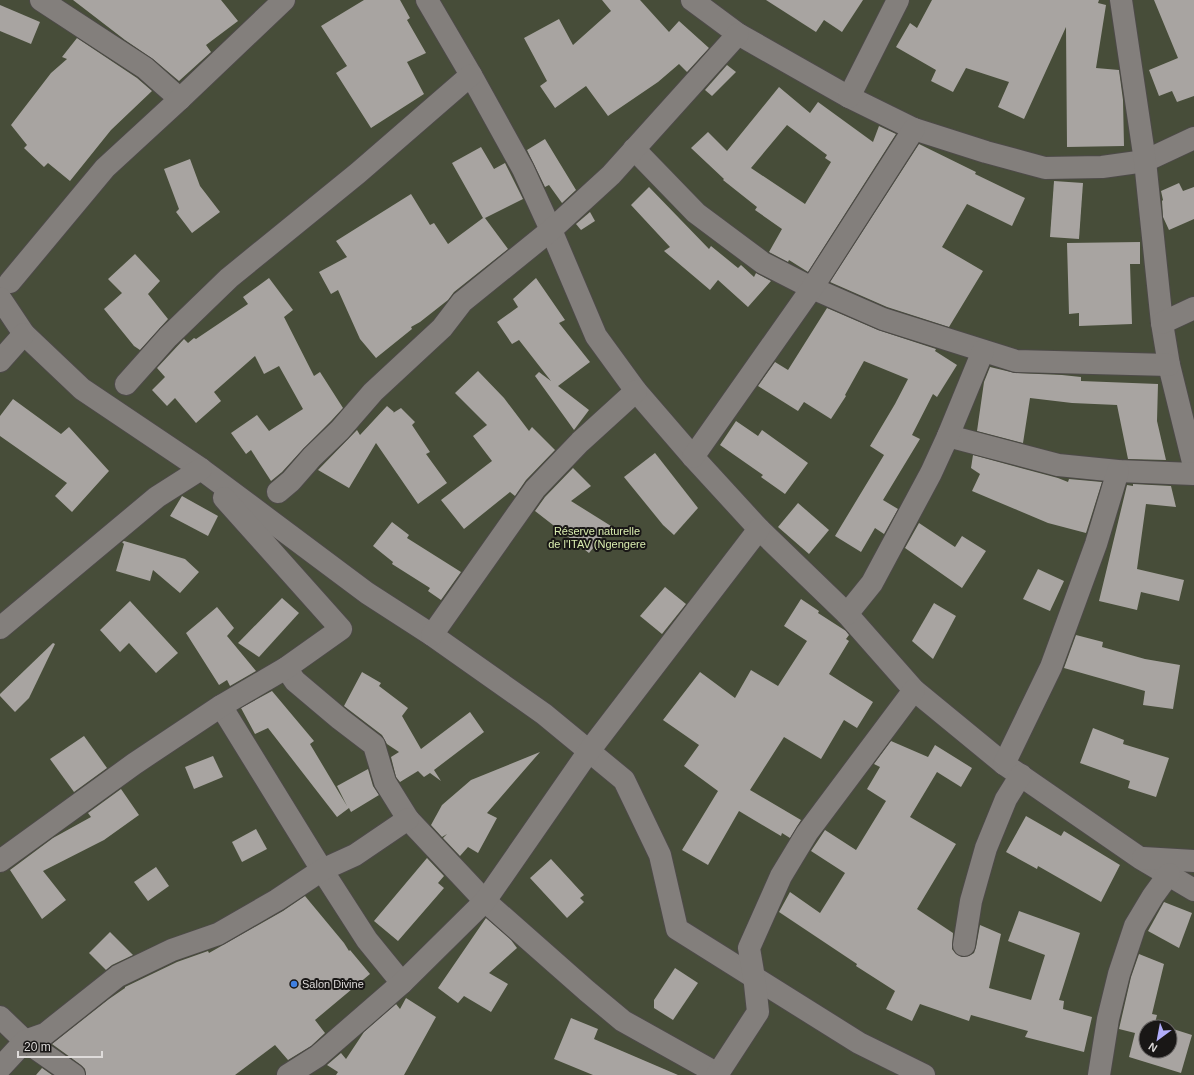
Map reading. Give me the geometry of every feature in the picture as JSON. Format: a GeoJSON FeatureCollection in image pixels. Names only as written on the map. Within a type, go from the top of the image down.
{"type":"FeatureCollection","features":[{"type":"Feature","properties":{"kind":"street"},"geometry":{"type":"LineString","coordinates":[[41,0],[145,68],[180,99]]}},
{"type":"Feature","properties":{"kind":"street"},"geometry":{"type":"LineString","coordinates":[[284,0],[105,168],[5,290],[24,334],[82,389],[201,469],[367,593],[544,714],[624,780],[660,855],[677,929],[859,1042],[924,1075]]}},
{"type":"Feature","properties":{"kind":"street"},"geometry":{"type":"LineString","coordinates":[[427,0],[471,75],[523,169],[551,230],[596,336],[636,391],[692,457],[760,529],[847,614],[914,690],[1013,770],[1140,858],[1194,890]]}},
{"type":"Feature","properties":{"kind":"street"},"geometry":{"type":"LineString","coordinates":[[692,0],[738,34],[850,97],[914,129],[986,152],[1045,168],[1102,167],[1145,161],[1194,138]]}},
{"type":"Feature","properties":{"kind":"street"},"geometry":{"type":"LineString","coordinates":[[850,97],[898,0]]}},
{"type":"Feature","properties":{"kind":"street"},"geometry":{"type":"LineString","coordinates":[[1122,0],[1145,161],[1162,323],[1169,365],[1194,466]]}},
{"type":"Feature","properties":{"kind":"street"},"geometry":{"type":"LineString","coordinates":[[278,492],[291,481],[312,457],[340,430],[373,392],[442,328],[462,302],[551,230],[611,175],[738,34]]}},
{"type":"Feature","properties":{"kind":"street"},"geometry":{"type":"LineString","coordinates":[[126,384],[168,337],[229,278],[358,173],[471,75]]}},
{"type":"Feature","properties":{"kind":"street"},"geometry":{"type":"LineString","coordinates":[[692,457],[812,288],[914,129]]}},
{"type":"Feature","properties":{"kind":"street"},"geometry":{"type":"LineString","coordinates":[[634,149],[696,213],[763,263],[812,288],[883,319],[983,352],[1016,361],[1169,365]]}},
{"type":"Feature","properties":{"kind":"street"},"geometry":{"type":"LineString","coordinates":[[1162,323],[1194,308]]}},
{"type":"Feature","properties":{"kind":"street"},"geometry":{"type":"LineString","coordinates":[[0,361],[24,334]]}},
{"type":"Feature","properties":{"kind":"street"},"geometry":{"type":"LineString","coordinates":[[847,614],[872,583],[931,473],[983,352]]}},
{"type":"Feature","properties":{"kind":"street"},"geometry":{"type":"LineString","coordinates":[[432,636],[535,489],[580,442],[636,391]]}},
{"type":"Feature","properties":{"kind":"street"},"geometry":{"type":"LineString","coordinates":[[948,436],[1058,465],[1194,474]]}},
{"type":"Feature","properties":{"kind":"street"},"geometry":{"type":"LineString","coordinates":[[0,628],[157,497],[201,469]]}},
{"type":"Feature","properties":{"kind":"street"},"geometry":{"type":"LineString","coordinates":[[0,862],[134,764],[221,706],[286,668],[341,629],[227,502],[201,469]]}},
{"type":"Feature","properties":{"kind":"street"},"geometry":{"type":"LineString","coordinates":[[964,945],[971,901],[986,848],[1006,799],[1013,770],[1096,544],[1118,470]]}},
{"type":"Feature","properties":{"kind":"street"},"geometry":{"type":"LineString","coordinates":[[288,1075],[318,1056],[402,983],[485,901],[589,751],[760,529]]}},
{"type":"Feature","properties":{"kind":"street"},"geometry":{"type":"LineString","coordinates":[[286,668],[295,681],[374,745],[385,782],[408,819],[485,901],[586,991],[624,1021],[718,1074],[758,1012],[749,948],[781,876],[807,833],[914,690]]}},
{"type":"Feature","properties":{"kind":"street"},"geometry":{"type":"LineString","coordinates":[[221,706],[367,940],[402,983]]}},
{"type":"Feature","properties":{"kind":"street"},"geometry":{"type":"LineString","coordinates":[[0,1068],[25,1042],[45,1034],[118,976],[172,950],[218,934],[277,900],[322,870],[355,855],[408,819]]}},
{"type":"Feature","properties":{"kind":"street"},"geometry":{"type":"LineString","coordinates":[[1140,858],[1194,861]]}},
{"type":"Feature","properties":{"kind":"street"},"geometry":{"type":"LineString","coordinates":[[1099,1075],[1108,1019],[1119,974],[1135,926],[1168,874]]}},
{"type":"Feature","properties":{"kind":"street"},"geometry":{"type":"LineString","coordinates":[[0,1016],[25,1042],[74,1075]]}},
{"type":"Feature","properties":{"kind":"green space","name":"Réserve naturelle de l'ITAV (Ngengere"},"geometry":{"type":"Polygon","coordinates":[[[0,0],[1194,0],[1194,1075],[0,1075],[0,0]]]}},
{"type":"Feature","properties":{"kind":"building"},"geometry":{"type":"Polygon","coordinates":[[[73,0],[221,0],[238,21],[206,45],[211,52],[179,81],[153,59],[125,40],[73,0]]]}},
{"type":"Feature","properties":{"kind":"building"},"geometry":{"type":"Polygon","coordinates":[[[364,0],[400,0],[410,18],[407,20],[426,53],[407,62],[424,94],[371,128],[336,73],[347,66],[321,26],[364,0]]]}},
{"type":"Feature","properties":{"kind":"building"},"geometry":{"type":"Polygon","coordinates":[[[602,0],[640,0],[669,32],[679,21],[709,48],[687,72],[679,64],[658,82],[608,116],[586,86],[555,108],[540,86],[547,81],[524,38],[559,19],[573,45],[611,11],[602,0]]]}},
{"type":"Feature","properties":{"kind":"building"},"geometry":{"type":"Polygon","coordinates":[[[766,0],[863,0],[842,32],[824,20],[816,32],[766,0]]]}},
{"type":"Feature","properties":{"kind":"building"},"geometry":{"type":"Polygon","coordinates":[[[932,0],[1099,0],[1098,3],[1106,5],[1096,68],[1119,70],[1123,100],[1124,146],[1067,147],[1066,27],[1024,119],[998,107],[1009,82],[966,68],[953,92],[931,81],[936,70],[896,47],[910,23],[917,28],[932,0]]]}},
{"type":"Feature","properties":{"kind":"building"},"geometry":{"type":"Polygon","coordinates":[[[1154,0],[1194,0],[1194,96],[1177,102],[1172,91],[1159,96],[1149,70],[1178,58],[1154,0]]]}},
{"type":"Feature","properties":{"kind":"building"},"geometry":{"type":"Polygon","coordinates":[[[0,5],[40,22],[31,44],[0,31],[0,5]]]}},
{"type":"Feature","properties":{"kind":"building"},"geometry":{"type":"Polygon","coordinates":[[[77,38],[137,78],[152,91],[111,130],[70,181],[48,163],[44,167],[24,148],[27,145],[11,125],[51,73],[67,59],[62,57],[77,38]]]}},
{"type":"Feature","properties":{"kind":"building"},"geometry":{"type":"Polygon","coordinates":[[[727,65],[736,72],[712,96],[705,90],[727,65]]]}},
{"type":"Feature","properties":{"kind":"building"},"geometry":{"type":"Polygon","coordinates":[[[779,87],[810,113],[818,102],[873,142],[879,126],[896,134],[808,272],[789,260],[788,262],[769,252],[782,229],[755,210],[757,207],[723,180],[724,179],[691,148],[708,132],[727,151],[779,87]],[[787,125],[751,168],[805,204],[831,162],[825,158],[827,155],[787,125]]]}},
{"type":"Feature","properties":{"kind":"building"},"geometry":{"type":"Polygon","coordinates":[[[545,139],[576,190],[562,203],[549,185],[545,187],[527,150],[545,139]]]}},
{"type":"Feature","properties":{"kind":"building"},"geometry":{"type":"Polygon","coordinates":[[[919,144],[976,172],[975,174],[1025,198],[1012,226],[967,204],[942,247],[983,271],[949,327],[887,307],[830,282],[919,144]]]}},
{"type":"Feature","properties":{"kind":"building"},"geometry":{"type":"Polygon","coordinates":[[[481,147],[494,169],[505,163],[523,199],[485,218],[508,249],[454,292],[448,300],[420,322],[411,327],[412,329],[376,358],[360,339],[338,290],[331,294],[319,272],[347,257],[336,241],[411,194],[430,225],[434,223],[448,244],[483,218],[452,163],[481,147]]]}},
{"type":"Feature","properties":{"kind":"building"},"geometry":{"type":"Polygon","coordinates":[[[190,159],[200,186],[220,212],[192,233],[176,212],[179,209],[164,169],[190,159]]]}},
{"type":"Feature","properties":{"kind":"building"},"geometry":{"type":"Polygon","coordinates":[[[1054,181],[1083,183],[1079,239],[1050,237],[1054,181]]]}},
{"type":"Feature","properties":{"kind":"building"},"geometry":{"type":"Polygon","coordinates":[[[1179,183],[1183,191],[1194,187],[1194,219],[1169,230],[1163,217],[1163,200],[1161,191],[1179,183]]]}},
{"type":"Feature","properties":{"kind":"building"},"geometry":{"type":"Polygon","coordinates":[[[649,187],[709,249],[711,246],[738,268],[741,265],[754,277],[756,273],[771,281],[748,307],[718,280],[710,290],[664,251],[670,247],[631,205],[649,187]]]}},
{"type":"Feature","properties":{"kind":"building"},"geometry":{"type":"Polygon","coordinates":[[[590,212],[595,221],[581,230],[576,224],[590,212]]]}},
{"type":"Feature","properties":{"kind":"building"},"geometry":{"type":"Polygon","coordinates":[[[1140,242],[1140,264],[1130,264],[1132,324],[1079,326],[1079,313],[1069,314],[1067,243],[1140,242]]]}},
{"type":"Feature","properties":{"kind":"building"},"geometry":{"type":"Polygon","coordinates":[[[135,254],[160,281],[148,294],[168,319],[140,350],[134,346],[104,309],[122,293],[108,279],[135,254]]]}},
{"type":"Feature","properties":{"kind":"building"},"geometry":{"type":"Polygon","coordinates":[[[269,278],[293,310],[284,317],[314,376],[320,372],[343,408],[282,472],[271,481],[251,450],[246,454],[231,433],[257,415],[269,431],[303,409],[279,366],[264,374],[255,356],[214,392],[221,401],[196,423],[175,398],[167,406],[152,390],[165,377],[157,368],[184,339],[188,343],[194,338],[196,339],[248,304],[243,297],[269,278]]]}},
{"type":"Feature","properties":{"kind":"building"},"geometry":{"type":"Polygon","coordinates":[[[536,278],[565,320],[559,323],[590,362],[558,386],[589,410],[574,430],[535,376],[539,372],[551,381],[519,340],[512,344],[497,322],[518,307],[513,299],[536,278]]]}},
{"type":"Feature","properties":{"kind":"building"},"geometry":{"type":"Polygon","coordinates":[[[827,308],[878,330],[936,349],[935,351],[957,365],[937,397],[933,394],[912,435],[920,439],[883,500],[898,509],[884,534],[875,528],[861,552],[835,536],[884,455],[870,446],[908,379],[864,361],[845,395],[846,396],[831,419],[804,402],[798,411],[758,386],[775,362],[788,370],[827,308]]]}},
{"type":"Feature","properties":{"kind":"building"},"geometry":{"type":"Polygon","coordinates":[[[990,367],[1015,373],[1081,377],[1081,381],[1158,384],[1157,421],[1166,460],[1128,459],[1117,405],[1072,403],[1030,398],[1023,443],[977,431],[984,382],[990,367]]]}},
{"type":"Feature","properties":{"kind":"building"},"geometry":{"type":"Polygon","coordinates":[[[478,371],[504,398],[529,431],[532,427],[555,450],[526,480],[515,496],[510,492],[464,529],[441,500],[492,461],[473,436],[487,425],[455,393],[478,371]]]}},
{"type":"Feature","properties":{"kind":"building"},"geometry":{"type":"Polygon","coordinates":[[[13,399],[61,434],[69,427],[109,471],[72,512],[55,496],[67,483],[0,436],[0,416],[13,399]]]}},
{"type":"Feature","properties":{"kind":"building"},"geometry":{"type":"Polygon","coordinates":[[[387,406],[394,412],[393,413],[401,408],[415,422],[412,425],[430,452],[426,454],[447,483],[418,504],[376,443],[349,488],[318,470],[357,430],[360,435],[387,406]]]}},
{"type":"Feature","properties":{"kind":"building"},"geometry":{"type":"Polygon","coordinates":[[[736,421],[758,436],[762,430],[808,463],[785,494],[761,477],[763,475],[720,445],[736,421]]]}},
{"type":"Feature","properties":{"kind":"building"},"geometry":{"type":"Polygon","coordinates":[[[655,453],[698,508],[674,535],[663,525],[624,477],[655,453]]]}},
{"type":"Feature","properties":{"kind":"building"},"geometry":{"type":"Polygon","coordinates":[[[973,455],[1068,482],[1069,479],[1102,482],[1086,533],[1048,523],[972,491],[980,474],[971,468],[973,455]]]}},
{"type":"Feature","properties":{"kind":"building"},"geometry":{"type":"Polygon","coordinates":[[[573,468],[591,486],[571,501],[611,526],[589,553],[535,511],[545,497],[573,468]]]}},
{"type":"Feature","properties":{"kind":"building"},"geometry":{"type":"Polygon","coordinates":[[[1133,484],[1171,486],[1176,507],[1146,504],[1137,569],[1184,580],[1179,601],[1141,592],[1137,610],[1099,601],[1127,485],[1133,486],[1133,484]]]}},
{"type":"Feature","properties":{"kind":"building"},"geometry":{"type":"Polygon","coordinates":[[[182,496],[218,516],[208,536],[170,516],[182,496]]]}},
{"type":"Feature","properties":{"kind":"building"},"geometry":{"type":"Polygon","coordinates":[[[798,503],[829,530],[809,554],[778,527],[798,503]]]}},
{"type":"Feature","properties":{"kind":"building"},"geometry":{"type":"Polygon","coordinates":[[[392,522],[409,535],[407,538],[461,572],[441,600],[428,591],[430,588],[392,564],[393,562],[373,546],[392,522]]]}},
{"type":"Feature","properties":{"kind":"building"},"geometry":{"type":"Polygon","coordinates":[[[919,523],[955,547],[962,536],[986,551],[962,588],[905,548],[919,523]]]}},
{"type":"Feature","properties":{"kind":"building"},"geometry":{"type":"Polygon","coordinates":[[[124,541],[185,559],[199,572],[180,593],[153,570],[150,581],[116,571],[124,544],[122,542],[124,541]]]}},
{"type":"Feature","properties":{"kind":"building"},"geometry":{"type":"Polygon","coordinates":[[[1038,569],[1064,581],[1050,611],[1023,599],[1038,569]]]}},
{"type":"Feature","properties":{"kind":"building"},"geometry":{"type":"Polygon","coordinates":[[[665,587],[686,604],[662,634],[640,616],[665,587]]]}},
{"type":"Feature","properties":{"kind":"building"},"geometry":{"type":"Polygon","coordinates":[[[282,598],[299,613],[259,657],[238,643],[282,598]]]}},
{"type":"Feature","properties":{"kind":"building"},"geometry":{"type":"Polygon","coordinates":[[[801,599],[819,611],[818,613],[846,631],[849,635],[846,639],[849,641],[829,674],[873,702],[857,728],[844,720],[821,759],[784,737],[750,790],[801,820],[790,838],[782,833],[781,836],[739,811],[708,865],[682,850],[718,791],[684,766],[699,745],[663,720],[700,672],[735,698],[751,670],[778,686],[807,641],[784,626],[801,599]]]}},
{"type":"Feature","properties":{"kind":"building"},"geometry":{"type":"Polygon","coordinates":[[[130,601],[178,653],[156,673],[129,643],[120,652],[100,630],[130,601]]]}},
{"type":"Feature","properties":{"kind":"building"},"geometry":{"type":"Polygon","coordinates":[[[934,603],[956,616],[933,659],[912,641],[934,603]]]}},
{"type":"Feature","properties":{"kind":"building"},"geometry":{"type":"Polygon","coordinates":[[[217,607],[234,628],[227,636],[256,671],[230,686],[227,680],[219,685],[186,633],[217,607]]]}},
{"type":"Feature","properties":{"kind":"building"},"geometry":{"type":"Polygon","coordinates":[[[1076,635],[1103,642],[1102,647],[1145,659],[1180,665],[1173,709],[1143,705],[1145,691],[1064,668],[1076,635]]]}},
{"type":"Feature","properties":{"kind":"building"},"geometry":{"type":"Polygon","coordinates":[[[53,643],[55,644],[29,698],[15,712],[0,696],[0,694],[53,643]]]}},
{"type":"Feature","properties":{"kind":"building"},"geometry":{"type":"Polygon","coordinates":[[[362,672],[381,683],[379,686],[408,708],[402,716],[421,749],[470,712],[484,732],[434,770],[441,781],[430,773],[424,777],[418,771],[400,782],[396,777],[391,757],[399,752],[387,744],[382,735],[344,706],[362,672]]]}},
{"type":"Feature","properties":{"kind":"building"},"geometry":{"type":"Polygon","coordinates":[[[272,691],[314,741],[310,744],[347,806],[337,786],[368,769],[373,786],[379,795],[351,812],[349,808],[337,817],[268,728],[255,734],[241,708],[272,691]]]}},
{"type":"Feature","properties":{"kind":"building"},"geometry":{"type":"Polygon","coordinates":[[[1093,728],[1124,740],[1123,744],[1169,758],[1156,797],[1128,788],[1130,781],[1080,763],[1093,728]]]}},
{"type":"Feature","properties":{"kind":"building"},"geometry":{"type":"Polygon","coordinates":[[[84,736],[107,768],[74,792],[50,759],[84,736]]]}},
{"type":"Feature","properties":{"kind":"building"},"geometry":{"type":"Polygon","coordinates":[[[891,741],[928,757],[935,745],[972,768],[961,787],[937,772],[910,817],[956,844],[917,909],[953,933],[952,949],[956,954],[962,957],[969,956],[974,953],[980,925],[1001,934],[989,988],[1031,1000],[1045,955],[1008,941],[1019,911],[1080,933],[1059,1000],[1064,1001],[1063,1009],[1092,1017],[1084,1052],[1025,1037],[1028,1031],[971,1015],[969,1021],[920,1004],[912,1021],[886,1009],[895,991],[856,966],[857,964],[779,912],[790,892],[820,913],[845,873],[811,851],[825,830],[856,850],[886,801],[867,789],[880,767],[874,764],[891,741]]]}},
{"type":"Feature","properties":{"kind":"building"},"geometry":{"type":"Polygon","coordinates":[[[540,752],[487,813],[497,818],[478,853],[468,847],[460,856],[443,838],[447,834],[442,837],[431,825],[442,805],[471,780],[540,752]]]}},
{"type":"Feature","properties":{"kind":"building"},"geometry":{"type":"Polygon","coordinates":[[[213,756],[223,777],[194,789],[185,767],[213,756]]]}},
{"type":"Feature","properties":{"kind":"building"},"geometry":{"type":"Polygon","coordinates":[[[121,789],[139,815],[104,840],[43,871],[66,900],[42,919],[10,870],[53,838],[91,817],[88,813],[121,789]]]}},
{"type":"Feature","properties":{"kind":"building"},"geometry":{"type":"Polygon","coordinates":[[[1026,816],[1061,836],[1064,831],[1120,865],[1101,902],[1038,866],[1037,869],[1006,852],[1026,816]]]}},
{"type":"Feature","properties":{"kind":"building"},"geometry":{"type":"Polygon","coordinates":[[[256,829],[267,849],[242,862],[232,842],[256,829]]]}},
{"type":"Feature","properties":{"kind":"building"},"geometry":{"type":"Polygon","coordinates":[[[427,858],[444,876],[438,883],[444,888],[398,941],[374,921],[427,858]]]}},
{"type":"Feature","properties":{"kind":"building"},"geometry":{"type":"Polygon","coordinates":[[[551,859],[584,895],[580,898],[584,902],[567,918],[530,878],[551,859]]]}},
{"type":"Feature","properties":{"kind":"building"},"geometry":{"type":"Polygon","coordinates":[[[156,867],[169,886],[148,901],[134,882],[156,867]]]}},
{"type":"Feature","properties":{"kind":"building"},"geometry":{"type":"Polygon","coordinates":[[[305,896],[349,951],[350,950],[370,974],[315,1020],[325,1033],[311,1046],[288,1060],[275,1045],[235,1075],[86,1075],[85,1069],[81,1065],[52,1044],[125,987],[177,962],[208,951],[209,953],[283,911],[305,896]]]}},
{"type":"Feature","properties":{"kind":"building"},"geometry":{"type":"Polygon","coordinates":[[[1164,902],[1192,913],[1179,948],[1148,931],[1164,902]]]}},
{"type":"Feature","properties":{"kind":"building"},"geometry":{"type":"Polygon","coordinates":[[[486,918],[511,940],[517,948],[489,973],[508,984],[491,1012],[464,996],[458,1003],[438,988],[486,918]]]}},
{"type":"Feature","properties":{"kind":"building"},"geometry":{"type":"Polygon","coordinates":[[[110,932],[133,955],[112,965],[106,970],[89,953],[110,932]]]}},
{"type":"Feature","properties":{"kind":"building"},"geometry":{"type":"Polygon","coordinates":[[[1139,954],[1164,964],[1152,1014],[1157,1015],[1156,1019],[1138,1019],[1138,1059],[1178,1059],[1178,1031],[1192,1035],[1181,1073],[1129,1057],[1135,1033],[1119,1029],[1131,977],[1139,954]]]}},
{"type":"Feature","properties":{"kind":"building"},"geometry":{"type":"Polygon","coordinates":[[[675,968],[698,983],[673,1020],[654,1008],[654,1000],[675,968]]]}},
{"type":"Feature","properties":{"kind":"building"},"geometry":{"type":"Polygon","coordinates":[[[406,998],[436,1017],[404,1075],[336,1075],[338,1072],[327,1065],[341,1053],[346,1059],[364,1032],[396,1004],[400,1009],[406,998]]]}},
{"type":"Feature","properties":{"kind":"building"},"geometry":{"type":"Polygon","coordinates":[[[571,1018],[598,1029],[594,1039],[678,1075],[593,1075],[554,1059],[571,1018]]]}},
{"type":"Feature","properties":{"kind":"building"},"geometry":{"type":"Polygon","coordinates":[[[42,1068],[52,1075],[36,1075],[42,1068]]]}},
{"type":"Feature","properties":{"kind":"place","name":"Salon Divine"},"geometry":{"type":"Point","coordinates":[294,984]}}]}
